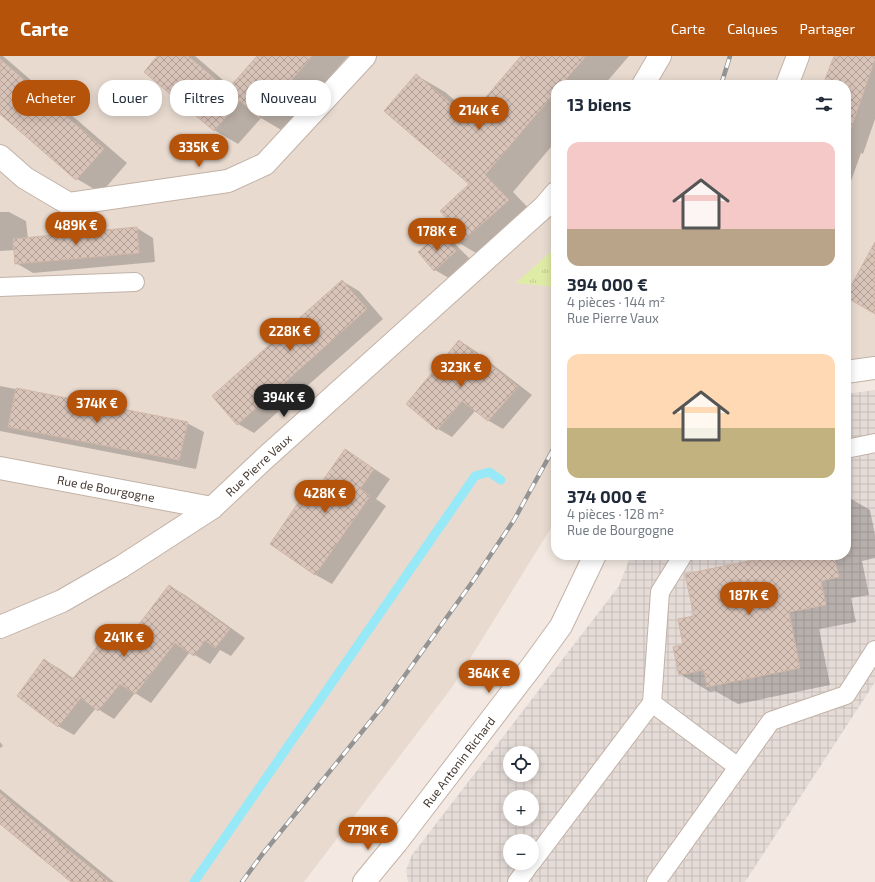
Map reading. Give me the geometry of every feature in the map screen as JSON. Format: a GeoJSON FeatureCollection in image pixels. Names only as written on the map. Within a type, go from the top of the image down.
{"type":"FeatureCollection","features":[{"type":"Feature","properties":{"kind":"street"},"geometry":{"type":"LineString","coordinates":[[0,156],[25,178],[69,204],[228,181],[265,164],[365,56]]}},
{"type":"Feature","properties":{"kind":"street"},"geometry":{"type":"LineString","coordinates":[[646,80],[660,56]]}},
{"type":"Feature","properties":{"kind":"street"},"geometry":{"type":"LineString","coordinates":[[789,80],[798,56]]}},
{"type":"Feature","properties":{"kind":"street","name":"Rue Pierre Vaux"},"geometry":{"type":"LineString","coordinates":[[0,627],[62,601],[121,567],[212,508],[264,459],[544,207],[551,199]]}},
{"type":"Feature","properties":{"kind":"street"},"geometry":{"type":"LineString","coordinates":[[851,371],[875,368]]}},
{"type":"Feature","properties":{"kind":"street","name":"Rue de Bourgogne"},"geometry":{"type":"LineString","coordinates":[[0,468],[212,508]]}},
{"type":"Feature","properties":{"kind":"street","name":"Rue Antonin Richard"},"geometry":{"type":"LineString","coordinates":[[364,882],[397,842],[561,626],[593,560]]}},
{"type":"Feature","properties":{"kind":"lane"},"geometry":{"type":"LineString","coordinates":[[0,287],[135,282]]}},
{"type":"Feature","properties":{"kind":"lane"},"geometry":{"type":"LineString","coordinates":[[851,448],[875,443]]}},
{"type":"Feature","properties":{"kind":"lane"},"geometry":{"type":"LineString","coordinates":[[539,853],[652,703],[660,592],[680,560]]}},
{"type":"Feature","properties":{"kind":"lane"},"geometry":{"type":"LineString","coordinates":[[656,882],[771,721],[846,695],[875,650]]}},
{"type":"Feature","properties":{"kind":"lane"},"geometry":{"type":"LineString","coordinates":[[652,703],[738,767]]}},
{"type":"Feature","properties":{"kind":"lane"},"geometry":{"type":"LineString","coordinates":[[517,882],[526,870]]}},
{"type":"Feature","properties":{"kind":"shaded area"},"geometry":{"type":"Polygon","coordinates":[[[0,56],[875,56],[875,370],[851,375],[851,80],[551,80],[551,528],[453,686],[304,882],[0,882],[0,56]]]}},
{"type":"Feature","properties":{"kind":"shaded area"},"geometry":{"type":"Polygon","coordinates":[[[875,390],[875,682],[745,882],[408,882],[406,870],[412,855],[619,586],[629,560],[851,560],[851,393],[875,390]]]}},
{"type":"Feature","properties":{"kind":"green space"},"geometry":{"type":"Polygon","coordinates":[[[551,252],[551,286],[516,283],[551,252]]]}},
{"type":"Feature","properties":{"kind":"building"},"geometry":{"type":"Polygon","coordinates":[[[157,56],[188,56],[216,80],[170,80],[170,94],[162,87],[162,80],[153,80],[144,72],[157,56]]]}},
{"type":"Feature","properties":{"kind":"building"},"geometry":{"type":"Polygon","coordinates":[[[257,56],[312,56],[291,80],[246,80],[246,106],[240,101],[238,103],[238,80],[236,80],[257,56]]]}},
{"type":"Feature","properties":{"kind":"building"},"geometry":{"type":"Polygon","coordinates":[[[521,56],[586,56],[565,80],[551,80],[551,97],[485,175],[509,200],[459,244],[441,225],[447,219],[440,211],[469,184],[384,111],[416,74],[468,118],[521,56]]]}},
{"type":"Feature","properties":{"kind":"building"},"geometry":{"type":"Polygon","coordinates":[[[834,56],[875,56],[851,128],[851,80],[825,80],[834,56]]]}},
{"type":"Feature","properties":{"kind":"building"},"geometry":{"type":"Polygon","coordinates":[[[0,59],[24,80],[12,80],[12,116],[66,116],[104,149],[76,180],[0,114],[0,59]]]}},
{"type":"Feature","properties":{"kind":"building"},"geometry":{"type":"Polygon","coordinates":[[[196,116],[227,116],[214,131],[196,116]]]}},
{"type":"Feature","properties":{"kind":"building"},"geometry":{"type":"Polygon","coordinates":[[[137,227],[139,253],[15,264],[13,239],[137,227]]]}},
{"type":"Feature","properties":{"kind":"building"},"geometry":{"type":"Polygon","coordinates":[[[439,233],[456,251],[434,271],[418,252],[439,233]]]}},
{"type":"Feature","properties":{"kind":"building"},"geometry":{"type":"Polygon","coordinates":[[[875,242],[875,314],[851,300],[851,286],[875,242]]]}},
{"type":"Feature","properties":{"kind":"building"},"geometry":{"type":"Polygon","coordinates":[[[342,280],[367,309],[237,425],[212,396],[342,280]]]}},
{"type":"Feature","properties":{"kind":"building"},"geometry":{"type":"Polygon","coordinates":[[[459,340],[518,387],[488,421],[462,401],[437,430],[406,404],[459,340]]]}},
{"type":"Feature","properties":{"kind":"building"},"geometry":{"type":"Polygon","coordinates":[[[16,388],[188,422],[179,460],[8,427],[16,388]]]}},
{"type":"Feature","properties":{"kind":"building"},"geometry":{"type":"Polygon","coordinates":[[[345,449],[374,469],[360,489],[370,496],[315,575],[270,544],[298,503],[304,507],[345,449]]]}},
{"type":"Feature","properties":{"kind":"building"},"geometry":{"type":"Polygon","coordinates":[[[754,560],[835,560],[839,577],[821,581],[826,605],[789,612],[800,668],[707,687],[704,670],[679,675],[673,647],[683,645],[678,619],[694,616],[685,574],[754,560]]]}},
{"type":"Feature","properties":{"kind":"building"},"geometry":{"type":"Polygon","coordinates":[[[169,585],[230,629],[215,648],[205,640],[194,656],[175,643],[135,694],[120,684],[98,711],[81,698],[58,727],[17,696],[44,659],[72,680],[114,624],[130,636],[169,585]]]}},
{"type":"Feature","properties":{"kind":"building"},"geometry":{"type":"Polygon","coordinates":[[[0,793],[109,882],[71,882],[0,824],[0,793]]]}},
{"type":"Feature","properties":{"kind":"waterway"},"geometry":{"type":"LineString","coordinates":[[194,882],[475,476],[489,472],[501,480]]}},
{"type":"Feature","properties":{"kind":"railway"},"geometry":{"type":"LineString","coordinates":[[723,80],[730,56]]}},
{"type":"Feature","properties":{"kind":"railway"},"geometry":{"type":"LineString","coordinates":[[242,882],[261,856],[382,707],[473,581],[514,520],[551,453]]}}]}
